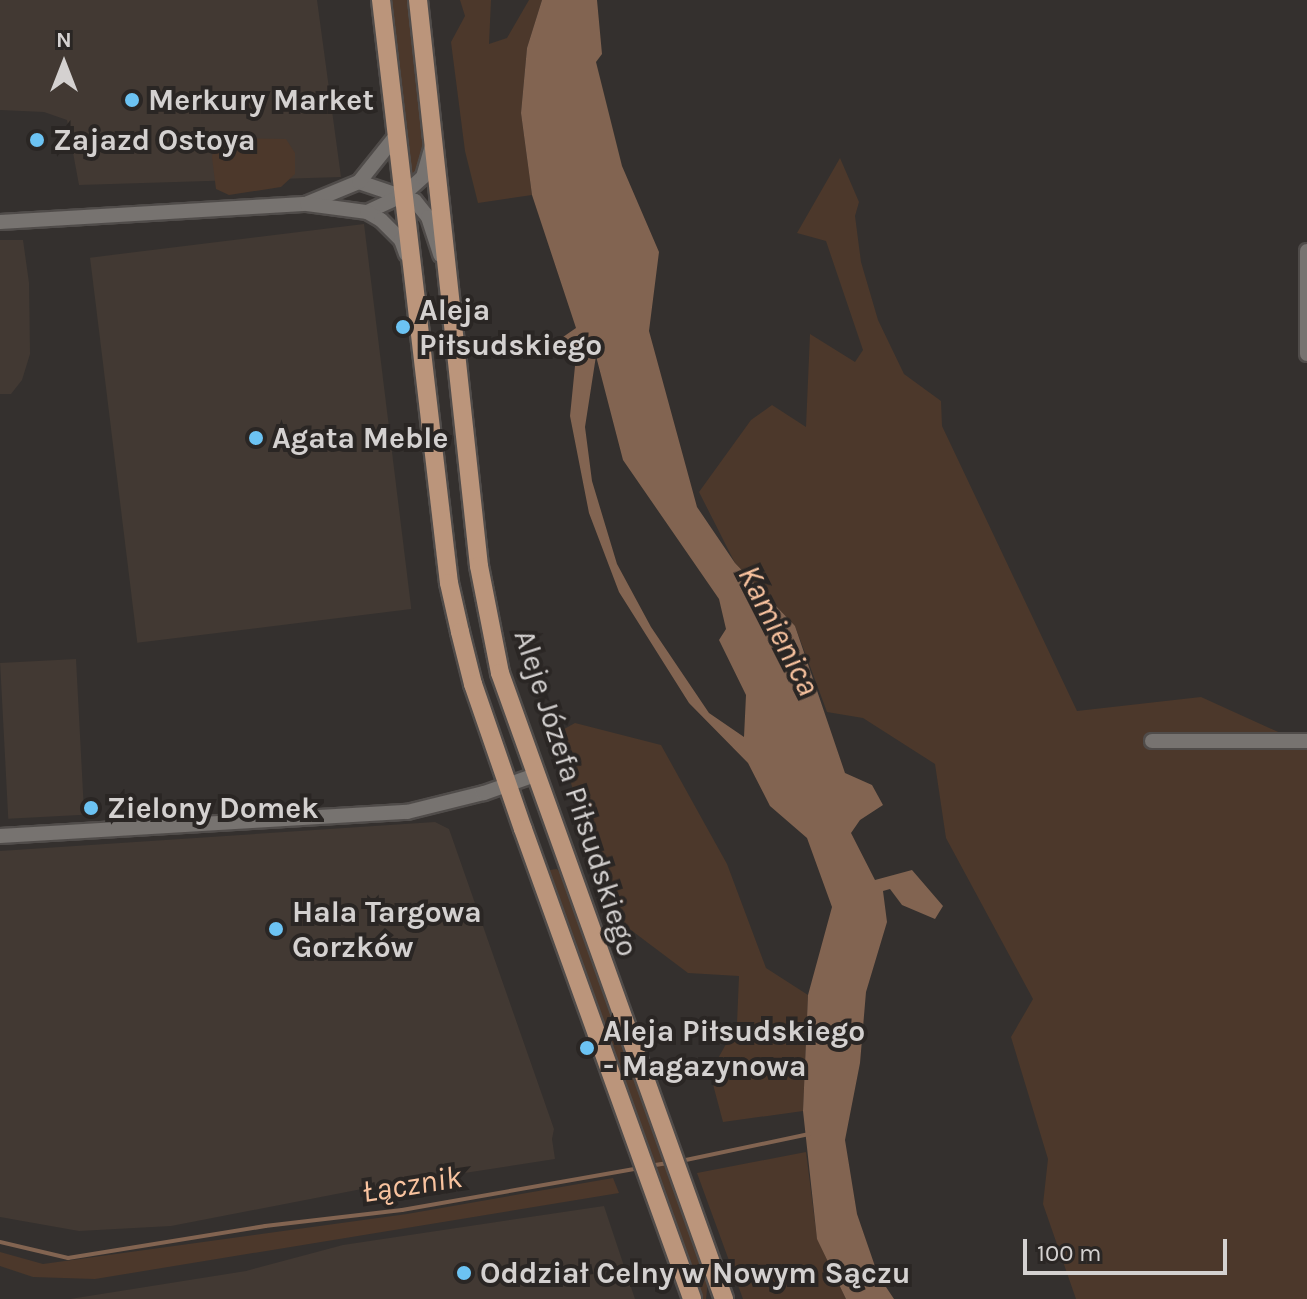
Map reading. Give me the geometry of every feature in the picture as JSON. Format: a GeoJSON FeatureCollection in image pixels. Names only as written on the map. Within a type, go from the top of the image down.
{"type":"FeatureCollection","features":[{"type":"Feature","properties":{"kind":"main road","name":"Aleje Józefa Piłsudskiego"},"geometry":{"type":"LineString","coordinates":[[381,0],[449,583],[473,684],[692,1299]]}},
{"type":"Feature","properties":{"kind":"main road","name":"Aleje Józefa Piłsudskiego"},"geometry":{"type":"LineString","coordinates":[[418,0],[479,566],[500,673],[724,1299]]}},
{"type":"Feature","properties":{"kind":"main road"},"geometry":{"type":"LineString","coordinates":[[431,427],[463,425]]}},
{"type":"Feature","properties":{"kind":"main road"},"geometry":{"type":"LineString","coordinates":[[535,860],[562,851]]}},
{"type":"Feature","properties":{"kind":"street"},"geometry":{"type":"LineString","coordinates":[[307,204],[359,182],[395,137]]}},
{"type":"Feature","properties":{"kind":"street","name":"Aleje Józefa Piłsudskiego"},"geometry":{"type":"LineString","coordinates":[[367,212],[403,195],[423,177],[432,145]]}},
{"type":"Feature","properties":{"kind":"street"},"geometry":{"type":"LineString","coordinates":[[359,182],[415,201],[428,217],[445,268]]}},
{"type":"Feature","properties":{"kind":"street"},"geometry":{"type":"LineString","coordinates":[[0,222],[307,204],[367,212]]}},
{"type":"Feature","properties":{"kind":"street","name":"Aleje Józefa Piłsudskiego"},"geometry":{"type":"LineString","coordinates":[[367,212],[381,220],[401,240],[412,272]]}},
{"type":"Feature","properties":{"kind":"street"},"geometry":{"type":"LineString","coordinates":[[1307,251],[1307,354]]}},
{"type":"Feature","properties":{"kind":"street"},"geometry":{"type":"LineString","coordinates":[[1152,741],[1307,741]]}},
{"type":"Feature","properties":{"kind":"street"},"geometry":{"type":"LineString","coordinates":[[0,836],[407,812],[508,786],[535,775]]}},
{"type":"Feature","properties":{"kind":"shaded area"},"geometry":{"type":"Polygon","coordinates":[[[0,0],[317,0],[341,177],[79,185],[67,120],[44,112],[0,110],[0,0]]]}},
{"type":"Feature","properties":{"kind":"shaded area"},"geometry":{"type":"Polygon","coordinates":[[[388,0],[408,0],[424,145],[420,167],[410,179],[388,0]]]}},
{"type":"Feature","properties":{"kind":"shaded area"},"geometry":{"type":"Polygon","coordinates":[[[460,0],[491,0],[489,44],[507,38],[529,0],[542,0],[527,48],[521,113],[532,195],[478,203],[465,151],[451,42],[465,16],[460,0]]]}},
{"type":"Feature","properties":{"kind":"shaded area"},"geometry":{"type":"Polygon","coordinates":[[[229,138],[286,139],[295,153],[295,174],[281,187],[229,195],[216,189],[212,157],[215,142],[229,138]]]}},
{"type":"Feature","properties":{"kind":"shaded area"},"geometry":{"type":"Polygon","coordinates":[[[840,158],[859,202],[855,216],[861,262],[878,320],[904,374],[941,401],[942,426],[1077,711],[1201,697],[1307,745],[1307,1299],[1076,1299],[1043,1204],[1048,1159],[1011,1037],[1033,999],[946,838],[935,764],[863,718],[827,712],[795,626],[735,563],[699,492],[751,420],[772,405],[806,427],[810,334],[855,362],[863,350],[826,241],[797,233],[840,158]]]}},
{"type":"Feature","properties":{"kind":"shaded area"},"geometry":{"type":"Polygon","coordinates":[[[364,224],[411,609],[137,643],[90,258],[364,224]]]}},
{"type":"Feature","properties":{"kind":"shaded area"},"geometry":{"type":"Polygon","coordinates":[[[0,240],[23,240],[29,283],[30,354],[22,380],[11,394],[0,394],[0,240]]]}},
{"type":"Feature","properties":{"kind":"shaded area"},"geometry":{"type":"Polygon","coordinates":[[[76,659],[84,815],[8,819],[0,663],[76,659]]]}},
{"type":"Feature","properties":{"kind":"shaded area"},"geometry":{"type":"Polygon","coordinates":[[[575,723],[661,745],[727,864],[766,968],[808,995],[803,1111],[723,1122],[710,1073],[737,1024],[739,976],[688,973],[607,912],[557,733],[575,723]]]}},
{"type":"Feature","properties":{"kind":"shaded area"},"geometry":{"type":"Polygon","coordinates":[[[435,822],[449,829],[554,1129],[555,1159],[367,1188],[171,1226],[79,1231],[0,1217],[0,851],[435,822]]]}},
{"type":"Feature","properties":{"kind":"shaded area"},"geometry":{"type":"Polygon","coordinates":[[[557,869],[565,880],[708,1281],[706,1299],[701,1299],[550,881],[550,870],[557,869]]]}},
{"type":"Feature","properties":{"kind":"shaded area"},"geometry":{"type":"Polygon","coordinates":[[[806,1152],[817,1238],[846,1299],[743,1299],[697,1173],[806,1152]]]}},
{"type":"Feature","properties":{"kind":"shaded area"},"geometry":{"type":"Polygon","coordinates":[[[613,1178],[619,1193],[95,1279],[33,1277],[0,1266],[0,1252],[43,1264],[407,1214],[613,1178]]]}},
{"type":"Feature","properties":{"kind":"shaded area"},"geometry":{"type":"Polygon","coordinates":[[[604,1206],[635,1299],[70,1299],[246,1271],[343,1245],[604,1206]]]}},
{"type":"Feature","properties":{"kind":"water","name":"Kamienica"},"geometry":{"type":"Polygon","coordinates":[[[542,0],[597,0],[602,54],[596,62],[622,166],[659,252],[649,331],[697,507],[735,563],[795,626],[845,773],[872,785],[883,805],[860,820],[851,833],[875,880],[912,870],[943,906],[935,919],[902,905],[890,889],[883,891],[887,922],[866,992],[860,1063],[845,1140],[857,1214],[878,1275],[894,1299],[846,1299],[817,1239],[803,1111],[808,995],[832,907],[807,838],[770,806],[748,763],[689,703],[619,592],[589,513],[570,416],[575,366],[563,337],[576,328],[532,195],[521,113],[527,48],[542,0]],[[596,356],[585,427],[592,481],[617,564],[651,627],[709,713],[744,737],[746,695],[719,640],[726,629],[719,599],[623,460],[596,356]]]}},
{"type":"Feature","properties":{"kind":"waterway","name":"Łącznik"},"geometry":{"type":"LineString","coordinates":[[681,1161],[809,1134]]}},
{"type":"Feature","properties":{"kind":"waterway","name":"Łącznik"},"geometry":{"type":"LineString","coordinates":[[649,1166],[668,1163]]}},
{"type":"Feature","properties":{"kind":"waterway","name":"Łącznik"},"geometry":{"type":"LineString","coordinates":[[0,1242],[68,1258],[265,1226],[402,1210],[641,1168]]}},
{"type":"Feature","properties":{"kind":"place","name":"Merkury Market"},"geometry":{"type":"Point","coordinates":[132,100]}},
{"type":"Feature","properties":{"kind":"place","name":"Zajazd Ostoya"},"geometry":{"type":"Point","coordinates":[37,140]}},
{"type":"Feature","properties":{"kind":"place","name":"Aleja Piłsudskiego"},"geometry":{"type":"Point","coordinates":[403,327]}},
{"type":"Feature","properties":{"kind":"place","name":"Agata Meble"},"geometry":{"type":"Point","coordinates":[256,438]}},
{"type":"Feature","properties":{"kind":"place","name":"Zielony Domek"},"geometry":{"type":"Point","coordinates":[91,808]}},
{"type":"Feature","properties":{"kind":"place","name":"Hala Targowa Gorzków"},"geometry":{"type":"Point","coordinates":[276,929]}},
{"type":"Feature","properties":{"kind":"place","name":"Aleja Piłsudskiego - Magazynowa"},"geometry":{"type":"Point","coordinates":[587,1048]}},
{"type":"Feature","properties":{"kind":"place","name":"Oddział Celny w Nowym Sączu"},"geometry":{"type":"Point","coordinates":[464,1273]}}]}
